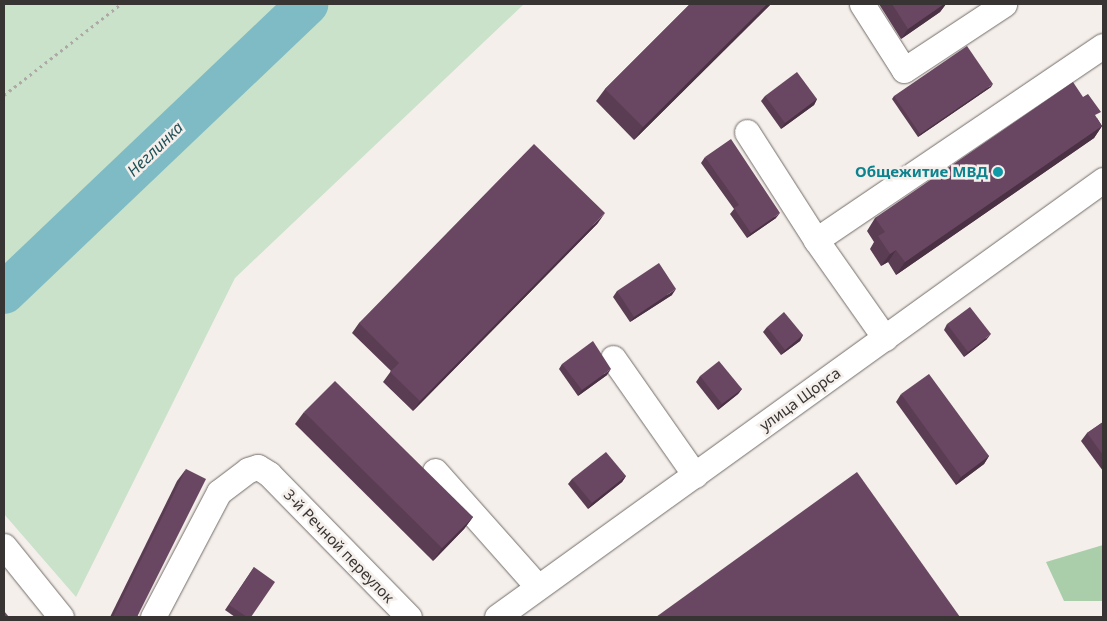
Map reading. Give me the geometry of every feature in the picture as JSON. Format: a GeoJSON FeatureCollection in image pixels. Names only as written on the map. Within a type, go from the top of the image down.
{"type":"FeatureCollection","features":[{"type":"Feature","properties":{"kind":"street"},"geometry":{"type":"LineString","coordinates":[[862,4],[904,70],[1004,4]]}},
{"type":"Feature","properties":{"kind":"street"},"geometry":{"type":"LineString","coordinates":[[816,240],[1103,46]]}},
{"type":"Feature","properties":{"kind":"street"},"geometry":{"type":"LineString","coordinates":[[748,132],[816,240],[885,338]]}},
{"type":"Feature","properties":{"kind":"street","name":"улица Щорса"},"geometry":{"type":"LineString","coordinates":[[497,617],[1103,180]]}},
{"type":"Feature","properties":{"kind":"street"},"geometry":{"type":"LineString","coordinates":[[613,358],[695,475]]}},
{"type":"Feature","properties":{"kind":"street","name":"3-й Речной переулок"},"geometry":{"type":"LineString","coordinates":[[153,617],[219,492],[248,470],[258,467],[269,474],[409,617]]}},
{"type":"Feature","properties":{"kind":"street"},"geometry":{"type":"LineString","coordinates":[[435,471],[538,588]]}},
{"type":"Feature","properties":{"kind":"street"},"geometry":{"type":"LineString","coordinates":[[4,546],[61,617]]}},
{"type":"Feature","properties":{"kind":"path"},"geometry":{"type":"LineString","coordinates":[[4,95],[121,4]]}},
{"type":"Feature","properties":{"kind":"green space"},"geometry":{"type":"Polygon","coordinates":[[[4,4],[524,4],[235,278],[76,597],[4,514],[4,4]]]}},
{"type":"Feature","properties":{"kind":"green space"},"geometry":{"type":"Polygon","coordinates":[[[1103,545],[1103,601],[1064,601],[1046,562],[1103,545]]]}},
{"type":"Feature","properties":{"kind":"building"},"geometry":{"type":"Polygon","coordinates":[[[690,4],[767,4],[643,127],[605,89],[690,4]]]}},
{"type":"Feature","properties":{"kind":"building"},"geometry":{"type":"Polygon","coordinates":[[[892,4],[944,4],[908,29],[892,4]]]}},
{"type":"Feature","properties":{"kind":"building"},"geometry":{"type":"Polygon","coordinates":[[[967,46],[993,84],[920,134],[894,96],[967,46]]]}},
{"type":"Feature","properties":{"kind":"building"},"geometry":{"type":"Polygon","coordinates":[[[797,72],[817,99],[785,123],[765,96],[797,72]]]}},
{"type":"Feature","properties":{"kind":"building","name":"Общежитие МВД"},"geometry":{"type":"Polygon","coordinates":[[[1073,82],[1083,97],[1088,94],[1101,112],[1095,115],[1102,126],[905,262],[896,250],[890,254],[878,236],[885,232],[875,218],[1073,82]]]}},
{"type":"Feature","properties":{"kind":"building"},"geometry":{"type":"Polygon","coordinates":[[[731,139],[780,213],[751,233],[734,208],[739,205],[705,157],[731,139]]]}},
{"type":"Feature","properties":{"kind":"building"},"geometry":{"type":"Polygon","coordinates":[[[534,144],[605,213],[420,401],[390,372],[399,363],[359,323],[534,144]]]}},
{"type":"Feature","properties":{"kind":"building"},"geometry":{"type":"Polygon","coordinates":[[[659,263],[676,289],[634,317],[617,291],[659,263]]]}},
{"type":"Feature","properties":{"kind":"building"},"geometry":{"type":"Polygon","coordinates":[[[970,307],[991,334],[968,352],[947,324],[970,307]]]}},
{"type":"Feature","properties":{"kind":"building"},"geometry":{"type":"Polygon","coordinates":[[[784,312],[803,335],[785,350],[767,327],[784,312]]]}},
{"type":"Feature","properties":{"kind":"building"},"geometry":{"type":"Polygon","coordinates":[[[593,341],[611,369],[582,390],[562,364],[593,341]]]}},
{"type":"Feature","properties":{"kind":"building"},"geometry":{"type":"Polygon","coordinates":[[[719,361],[742,389],[722,404],[700,376],[719,361]]]}},
{"type":"Feature","properties":{"kind":"building"},"geometry":{"type":"Polygon","coordinates":[[[929,374],[989,456],[961,477],[901,394],[929,374]]]}},
{"type":"Feature","properties":{"kind":"building"},"geometry":{"type":"Polygon","coordinates":[[[335,381],[473,517],[442,548],[304,412],[335,381]]]}},
{"type":"Feature","properties":{"kind":"building"},"geometry":{"type":"Polygon","coordinates":[[[1103,422],[1103,455],[1087,433],[1103,422]]]}},
{"type":"Feature","properties":{"kind":"building"},"geometry":{"type":"Polygon","coordinates":[[[606,452],[626,476],[592,503],[572,479],[606,452]]]}},
{"type":"Feature","properties":{"kind":"building"},"geometry":{"type":"Polygon","coordinates":[[[186,469],[206,479],[137,617],[113,617],[186,469]]]}},
{"type":"Feature","properties":{"kind":"building"},"geometry":{"type":"Polygon","coordinates":[[[857,472],[960,617],[656,617],[857,472]]]}},
{"type":"Feature","properties":{"kind":"building"},"geometry":{"type":"Polygon","coordinates":[[[254,567],[275,582],[251,617],[247,617],[229,605],[254,567]]]}},
{"type":"Feature","properties":{"kind":"waterway","name":"Неглинка"},"geometry":{"type":"LineString","coordinates":[[4,293],[307,4]]}},
{"type":"Feature","properties":{"kind":"place","name":"Общежитие МВД"},"geometry":{"type":"Point","coordinates":[998,172]}}]}
